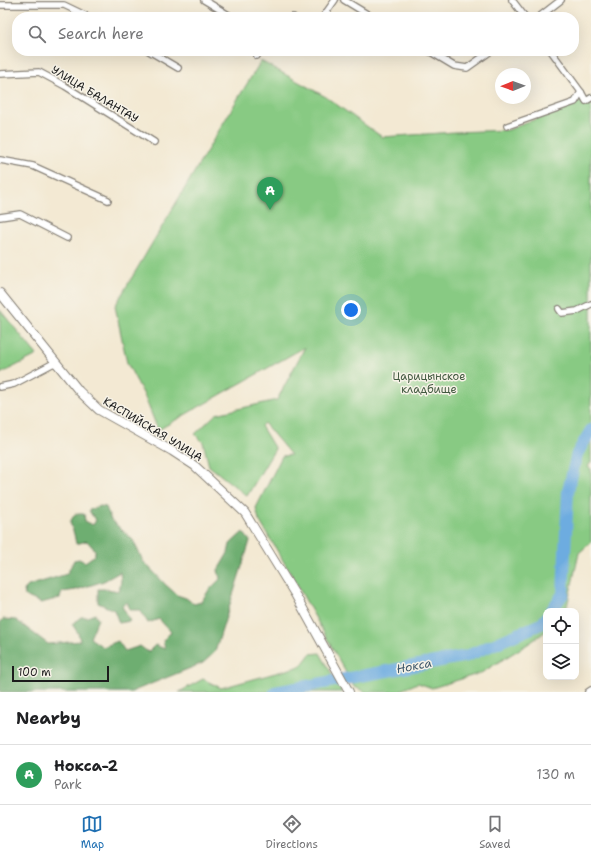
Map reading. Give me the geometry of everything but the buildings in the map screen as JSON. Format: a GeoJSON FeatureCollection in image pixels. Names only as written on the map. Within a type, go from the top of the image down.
{"type":"FeatureCollection","features":[{"type":"Feature","properties":{"kind":"street"},"geometry":{"type":"LineString","coordinates":[[204,0],[224,12]]}},
{"type":"Feature","properties":{"kind":"street"},"geometry":{"type":"LineString","coordinates":[[327,12],[335,0]]}},
{"type":"Feature","properties":{"kind":"street"},"geometry":{"type":"LineString","coordinates":[[344,0],[364,12]]}},
{"type":"Feature","properties":{"kind":"street"},"geometry":{"type":"LineString","coordinates":[[512,0],[521,12]]}},
{"type":"Feature","properties":{"kind":"street"},"geometry":{"type":"LineString","coordinates":[[545,12],[561,0]]}},
{"type":"Feature","properties":{"kind":"street"},"geometry":{"type":"LineString","coordinates":[[0,5],[64,5],[79,12]]}},
{"type":"Feature","properties":{"kind":"street"},"geometry":{"type":"LineString","coordinates":[[158,56],[178,68]]}},
{"type":"Feature","properties":{"kind":"street"},"geometry":{"type":"LineString","coordinates":[[437,56],[454,66],[467,68],[484,56]]}},
{"type":"Feature","properties":{"kind":"street"},"geometry":{"type":"LineString","coordinates":[[555,56],[588,100]]}},
{"type":"Feature","properties":{"kind":"street","name":"УЛИЦА БАЛАНТАУ"},"geometry":{"type":"LineString","coordinates":[[0,74],[39,72],[65,86],[154,142]]}},
{"type":"Feature","properties":{"kind":"street"},"geometry":{"type":"LineString","coordinates":[[507,126],[575,102],[581,92]]}},
{"type":"Feature","properties":{"kind":"street"},"geometry":{"type":"LineString","coordinates":[[0,160],[33,166],[108,200]]}},
{"type":"Feature","properties":{"kind":"street"},"geometry":{"type":"LineString","coordinates":[[0,217],[20,214],[66,238]]}},
{"type":"Feature","properties":{"kind":"street","name":"КАСПИЙСКАЯ УЛИЦА"},"geometry":{"type":"LineString","coordinates":[[0,293],[44,348],[58,363],[79,391],[98,410],[172,451],[195,466],[245,513],[296,596],[349,692]]}},
{"type":"Feature","properties":{"kind":"street"},"geometry":{"type":"LineString","coordinates":[[559,309],[562,313],[577,312],[591,304]]}},
{"type":"Feature","properties":{"kind":"street"},"geometry":{"type":"LineString","coordinates":[[0,387],[14,384],[52,364],[58,363]]}},
{"type":"Feature","properties":{"kind":"green space","name":"Царицынское кладбище"},"geometry":{"type":"Polygon","coordinates":[[[261,61],[326,97],[382,137],[508,130],[591,97],[591,462],[588,467],[591,469],[591,542],[579,553],[567,608],[543,608],[543,633],[481,673],[432,688],[418,683],[396,692],[366,692],[354,687],[259,520],[256,508],[282,456],[291,455],[264,423],[261,426],[275,449],[247,496],[209,466],[203,442],[195,434],[216,414],[277,400],[305,347],[158,430],[144,395],[127,363],[115,306],[261,61]]]}},
{"type":"Feature","properties":{"kind":"green space"},"geometry":{"type":"Polygon","coordinates":[[[0,310],[37,355],[0,374],[0,310]]]}},
{"type":"Feature","properties":{"kind":"green space"},"geometry":{"type":"Polygon","coordinates":[[[100,506],[106,507],[111,520],[133,540],[143,561],[166,585],[177,595],[186,598],[194,604],[201,602],[209,590],[220,579],[218,570],[228,553],[230,544],[243,532],[250,541],[215,652],[203,663],[131,692],[0,692],[0,623],[3,619],[16,620],[48,644],[80,641],[78,633],[72,624],[81,617],[87,617],[95,614],[98,619],[90,638],[103,647],[118,641],[125,651],[140,646],[148,652],[155,645],[165,649],[163,640],[171,632],[159,619],[148,623],[140,610],[130,610],[127,602],[122,606],[130,621],[119,623],[114,610],[98,603],[98,589],[119,591],[121,581],[120,572],[104,581],[76,590],[62,592],[60,598],[41,603],[25,596],[24,590],[28,586],[67,574],[74,560],[79,559],[85,562],[95,555],[95,550],[87,541],[76,544],[70,522],[75,514],[84,514],[85,521],[93,525],[96,520],[89,510],[100,506]]]}},
{"type":"Feature","properties":{"kind":"green space"},"geometry":{"type":"Polygon","coordinates":[[[320,653],[342,692],[179,692],[203,679],[221,688],[301,666],[310,654],[320,653]]]}},
{"type":"Feature","properties":{"kind":"waterway","name":"Нокса"},"geometry":{"type":"LineString","coordinates":[[553,608],[563,594],[568,491],[577,454],[591,430]]}},
{"type":"Feature","properties":{"kind":"waterway","name":"Нокса"},"geometry":{"type":"LineString","coordinates":[[275,692],[467,656],[543,623]]}},
{"type":"Feature","properties":{"kind":"place","name":"Нокса-2"},"geometry":{"type":"Point","coordinates":[270,210]}}]}
